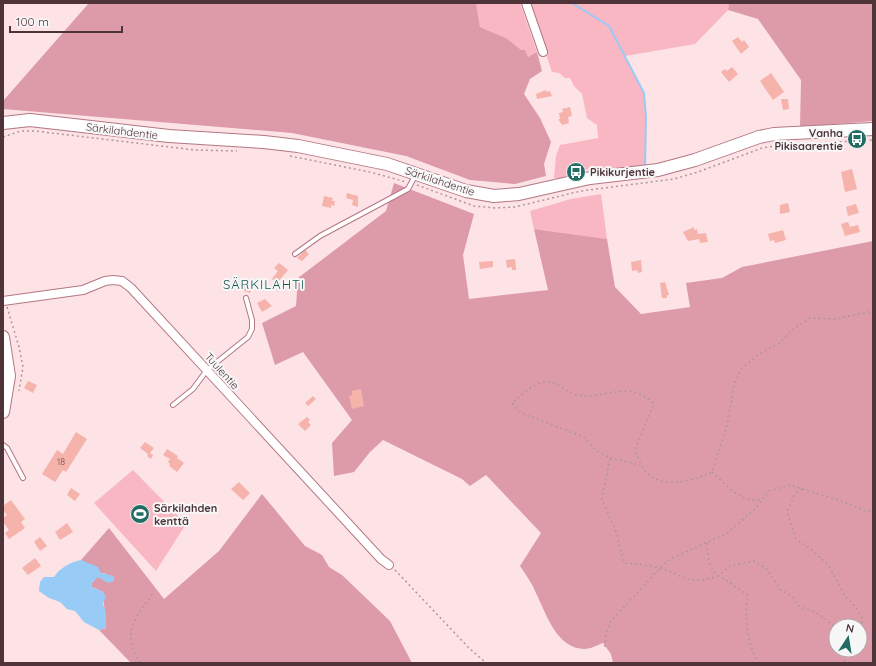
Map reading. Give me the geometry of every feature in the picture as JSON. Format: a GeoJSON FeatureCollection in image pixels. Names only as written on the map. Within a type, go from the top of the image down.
{"type":"FeatureCollection","features":[{"type":"Feature","properties":{"kind":"street"},"geometry":{"type":"LineString","coordinates":[[526,3],[543,52]]}},
{"type":"Feature","properties":{"kind":"street","name":"Särkilahdentie"},"geometry":{"type":"LineString","coordinates":[[3,123],[30,120],[169,136],[279,143],[366,159],[414,178],[476,193],[507,196],[584,179],[647,172],[672,167],[759,137],[774,134],[873,129]]}},
{"type":"Feature","properties":{"kind":"street","name":"Tuulentie"},"geometry":{"type":"LineString","coordinates":[[4,301],[84,290],[105,281],[122,281],[131,288],[381,559],[389,564]]}},
{"type":"Feature","properties":{"kind":"street"},"geometry":{"type":"LineString","coordinates":[[3,337],[9,376],[3,412]]}},
{"type":"Feature","properties":{"kind":"lane"},"geometry":{"type":"LineString","coordinates":[[295,254],[320,236],[408,189],[414,178]]}},
{"type":"Feature","properties":{"kind":"lane"},"geometry":{"type":"LineString","coordinates":[[173,405],[193,389],[207,370],[248,337],[252,329],[252,320],[246,298]]}},
{"type":"Feature","properties":{"kind":"lane"},"geometry":{"type":"LineString","coordinates":[[3,445],[7,448],[23,478]]}},
{"type":"Feature","properties":{"kind":"path"},"geometry":{"type":"LineString","coordinates":[[3,137],[21,131],[36,131],[188,149],[238,151]]}},
{"type":"Feature","properties":{"kind":"path"},"geometry":{"type":"LineString","coordinates":[[290,155],[370,172],[414,178],[474,206],[495,208],[515,207],[581,191],[649,183],[674,178],[698,172],[762,148],[781,145],[873,140]]}},
{"type":"Feature","properties":{"kind":"path"},"geometry":{"type":"LineString","coordinates":[[4,301],[19,346],[23,366],[19,391]]}},
{"type":"Feature","properties":{"kind":"path"},"geometry":{"type":"LineString","coordinates":[[640,465],[610,458],[597,451],[584,437],[520,413],[512,402],[533,387],[545,382],[556,382],[572,393],[591,395],[629,391],[640,393],[654,404],[635,449],[640,465],[650,476],[663,482],[696,479],[712,472],[727,425],[735,382],[742,368],[762,352],[780,343],[792,330],[810,318],[835,319],[873,311]]}},
{"type":"Feature","properties":{"kind":"path"},"geometry":{"type":"LineString","coordinates":[[15,347],[19,346]]}},
{"type":"Feature","properties":{"kind":"path"},"geometry":{"type":"LineString","coordinates":[[610,458],[602,500],[616,532],[624,563],[660,568],[686,580],[704,580],[718,576],[730,566],[754,561],[766,568],[780,589],[793,597],[800,607],[813,611],[828,620]]}},
{"type":"Feature","properties":{"kind":"path"},"geometry":{"type":"LineString","coordinates":[[712,472],[742,498],[752,501],[762,500]]}},
{"type":"Feature","properties":{"kind":"path"},"geometry":{"type":"LineString","coordinates":[[606,646],[606,633],[611,621],[660,568],[670,560],[726,534],[743,521],[768,491],[790,485],[842,501],[866,511],[873,511]]}},
{"type":"Feature","properties":{"kind":"path"},"geometry":{"type":"LineString","coordinates":[[802,489],[795,494],[787,511],[796,539],[816,552],[829,566],[845,596],[857,609],[862,618]]}},
{"type":"Feature","properties":{"kind":"path"},"geometry":{"type":"LineString","coordinates":[[707,542],[710,565],[713,572],[718,576],[732,582],[736,588],[748,595],[745,610],[748,631],[759,663]]}},
{"type":"Feature","properties":{"kind":"path"},"geometry":{"type":"LineString","coordinates":[[389,564],[468,647],[486,663]]}},
{"type":"Feature","properties":{"kind":"path"},"geometry":{"type":"LineString","coordinates":[[140,663],[132,652],[130,630],[138,615],[154,592]]}},
{"type":"Feature","properties":{"kind":"shaded area"},"geometry":{"type":"Polygon","coordinates":[[[89,3],[476,3],[480,27],[506,38],[521,50],[525,50],[528,57],[537,52],[542,71],[530,79],[524,94],[540,118],[551,142],[544,164],[546,176],[515,184],[470,180],[406,156],[292,133],[3,109],[3,101],[89,3]]]}},
{"type":"Feature","properties":{"kind":"shaded area"},"geometry":{"type":"Polygon","coordinates":[[[476,3],[520,3],[537,52],[528,57],[506,38],[480,27],[476,3]]]}},
{"type":"Feature","properties":{"kind":"shaded area"},"geometry":{"type":"Polygon","coordinates":[[[529,3],[729,3],[728,10],[695,44],[625,56],[644,93],[646,117],[645,168],[614,171],[591,171],[591,169],[574,171],[561,179],[554,178],[556,156],[560,145],[598,138],[597,125],[587,118],[582,94],[574,86],[570,78],[565,78],[559,73],[552,72],[529,3]]]}},
{"type":"Feature","properties":{"kind":"shaded area"},"geometry":{"type":"Polygon","coordinates":[[[729,3],[873,3],[873,121],[800,127],[801,80],[758,19],[728,10],[729,3]]]}},
{"type":"Feature","properties":{"kind":"shaded area"},"geometry":{"type":"Polygon","coordinates":[[[394,183],[474,214],[463,255],[469,299],[548,290],[534,229],[607,239],[615,287],[641,314],[690,307],[686,283],[722,278],[742,267],[873,241],[873,663],[613,663],[611,654],[603,643],[585,649],[575,647],[567,643],[559,637],[548,620],[533,586],[520,566],[541,533],[486,475],[470,486],[462,479],[383,440],[370,452],[354,472],[334,476],[332,443],[352,420],[303,352],[275,365],[262,323],[296,306],[298,278],[386,211],[394,183]]]}},
{"type":"Feature","properties":{"kind":"shaded area"},"geometry":{"type":"Polygon","coordinates":[[[601,194],[607,239],[534,229],[530,211],[571,199],[601,194]]]}},
{"type":"Feature","properties":{"kind":"shaded area","name":"Särkilahden kenttä"},"geometry":{"type":"Polygon","coordinates":[[[133,470],[186,524],[156,571],[94,503],[133,470]]]}},
{"type":"Feature","properties":{"kind":"shaded area"},"geometry":{"type":"Polygon","coordinates":[[[262,494],[305,546],[322,555],[329,567],[342,575],[390,621],[412,663],[131,663],[99,630],[106,628],[103,592],[92,587],[92,583],[97,577],[107,574],[101,573],[81,560],[109,528],[164,599],[219,551],[262,494]]]}},
{"type":"Feature","properties":{"kind":"water"},"geometry":{"type":"Polygon","coordinates":[[[81,560],[98,567],[101,573],[114,576],[114,581],[108,583],[98,577],[92,583],[92,587],[103,592],[106,597],[103,603],[106,614],[106,628],[99,630],[84,622],[75,611],[67,609],[60,602],[49,598],[39,591],[40,582],[44,577],[54,577],[66,566],[81,560]]]}},
{"type":"Feature","properties":{"kind":"building"},"geometry":{"type":"Polygon","coordinates":[[[738,37],[742,42],[744,40],[749,47],[741,54],[732,41],[738,37]]]}},
{"type":"Feature","properties":{"kind":"building"},"geometry":{"type":"Polygon","coordinates":[[[732,67],[738,74],[729,82],[721,72],[725,69],[727,71],[732,67]]]}},
{"type":"Feature","properties":{"kind":"building"},"geometry":{"type":"Polygon","coordinates":[[[771,73],[784,92],[773,100],[760,81],[771,73]]]}},
{"type":"Feature","properties":{"kind":"building"},"geometry":{"type":"Polygon","coordinates":[[[546,90],[546,92],[550,91],[552,96],[537,99],[536,94],[546,90]]]}},
{"type":"Feature","properties":{"kind":"building"},"geometry":{"type":"Polygon","coordinates":[[[781,99],[788,99],[789,109],[783,110],[781,99]]]}},
{"type":"Feature","properties":{"kind":"building"},"geometry":{"type":"Polygon","coordinates":[[[570,107],[572,116],[568,117],[569,123],[562,125],[558,119],[560,119],[559,113],[563,112],[562,109],[570,107]]]}},
{"type":"Feature","properties":{"kind":"building"},"geometry":{"type":"Polygon","coordinates":[[[852,169],[857,189],[845,192],[841,172],[852,169]]]}},
{"type":"Feature","properties":{"kind":"building"},"geometry":{"type":"Polygon","coordinates":[[[347,193],[358,196],[358,207],[352,205],[353,200],[346,198],[347,193]]]}},
{"type":"Feature","properties":{"kind":"building"},"geometry":{"type":"Polygon","coordinates":[[[324,196],[333,198],[332,201],[335,201],[334,206],[331,205],[331,208],[322,206],[324,196]]]}},
{"type":"Feature","properties":{"kind":"building"},"geometry":{"type":"Polygon","coordinates":[[[788,203],[790,212],[780,214],[780,205],[788,203]]]}},
{"type":"Feature","properties":{"kind":"building"},"geometry":{"type":"Polygon","coordinates":[[[856,204],[859,213],[848,216],[846,207],[856,204]]]}},
{"type":"Feature","properties":{"kind":"building"},"geometry":{"type":"Polygon","coordinates":[[[848,222],[850,227],[858,225],[860,232],[845,236],[841,224],[848,222]]]}},
{"type":"Feature","properties":{"kind":"building"},"geometry":{"type":"Polygon","coordinates":[[[694,227],[694,230],[697,229],[698,234],[706,233],[708,242],[700,243],[699,239],[688,241],[683,232],[694,227]]]}},
{"type":"Feature","properties":{"kind":"building"},"geometry":{"type":"Polygon","coordinates":[[[783,230],[786,240],[775,243],[774,240],[770,241],[768,234],[783,230]]]}},
{"type":"Feature","properties":{"kind":"building"},"geometry":{"type":"Polygon","coordinates":[[[305,250],[309,254],[302,261],[297,258],[305,250]]]}},
{"type":"Feature","properties":{"kind":"building"},"geometry":{"type":"Polygon","coordinates":[[[515,259],[516,270],[512,270],[512,267],[507,268],[506,260],[515,259]]]}},
{"type":"Feature","properties":{"kind":"building"},"geometry":{"type":"Polygon","coordinates":[[[641,260],[642,272],[638,273],[637,270],[632,271],[631,262],[641,260]]]}},
{"type":"Feature","properties":{"kind":"building"},"geometry":{"type":"Polygon","coordinates":[[[493,261],[493,267],[480,269],[479,262],[493,261]]]}},
{"type":"Feature","properties":{"kind":"building"},"geometry":{"type":"Polygon","coordinates":[[[279,263],[288,270],[277,283],[272,279],[278,271],[274,268],[279,263]]]}},
{"type":"Feature","properties":{"kind":"building"},"geometry":{"type":"Polygon","coordinates":[[[665,282],[669,295],[667,295],[667,298],[662,298],[660,283],[665,282]]]}},
{"type":"Feature","properties":{"kind":"building"},"geometry":{"type":"Polygon","coordinates":[[[242,283],[252,287],[250,293],[239,289],[242,283]]]}},
{"type":"Feature","properties":{"kind":"building"},"geometry":{"type":"Polygon","coordinates":[[[265,299],[272,306],[262,312],[257,303],[265,299]]]}},
{"type":"Feature","properties":{"kind":"building"},"geometry":{"type":"Polygon","coordinates":[[[28,381],[37,385],[33,393],[24,388],[28,381]]]}},
{"type":"Feature","properties":{"kind":"building"},"geometry":{"type":"Polygon","coordinates":[[[361,389],[364,406],[352,409],[349,396],[352,395],[352,391],[361,389]]]}},
{"type":"Feature","properties":{"kind":"building"},"geometry":{"type":"Polygon","coordinates":[[[313,396],[316,399],[308,406],[305,403],[313,396]]]}},
{"type":"Feature","properties":{"kind":"building"},"geometry":{"type":"Polygon","coordinates":[[[307,417],[310,420],[308,422],[311,425],[305,431],[298,424],[307,417]]]}},
{"type":"Feature","properties":{"kind":"building"},"geometry":{"type":"Polygon","coordinates":[[[76,432],[87,439],[66,472],[63,470],[55,482],[42,474],[57,450],[63,454],[76,432]]]}},
{"type":"Feature","properties":{"kind":"building"},"geometry":{"type":"Polygon","coordinates":[[[145,442],[154,448],[150,453],[153,455],[151,459],[147,456],[148,454],[140,448],[145,442]]]}},
{"type":"Feature","properties":{"kind":"building"},"geometry":{"type":"Polygon","coordinates":[[[167,449],[178,456],[177,458],[184,463],[177,472],[169,466],[170,464],[168,462],[170,459],[163,455],[167,449]]]}},
{"type":"Feature","properties":{"kind":"building"},"geometry":{"type":"Polygon","coordinates":[[[239,482],[250,493],[243,500],[231,489],[239,482]]]}},
{"type":"Feature","properties":{"kind":"building"},"geometry":{"type":"Polygon","coordinates":[[[71,488],[80,494],[75,501],[67,495],[71,488]]]}},
{"type":"Feature","properties":{"kind":"building"},"geometry":{"type":"Polygon","coordinates":[[[11,500],[25,519],[21,522],[25,528],[9,539],[5,533],[9,530],[3,522],[3,518],[7,515],[3,510],[3,506],[11,500]]]}},
{"type":"Feature","properties":{"kind":"building"},"geometry":{"type":"Polygon","coordinates":[[[67,523],[73,532],[60,540],[55,532],[67,523]]]}},
{"type":"Feature","properties":{"kind":"building"},"geometry":{"type":"Polygon","coordinates":[[[40,537],[47,546],[40,551],[34,542],[40,537]]]}},
{"type":"Feature","properties":{"kind":"building"},"geometry":{"type":"Polygon","coordinates":[[[35,558],[41,566],[28,575],[22,568],[35,558]]]}},
{"type":"Feature","properties":{"kind":"waterway"},"geometry":{"type":"LineString","coordinates":[[572,3],[609,26],[644,93],[646,117],[645,167]]}},
{"type":"Feature","properties":{"kind":"place","name":"Vanha Pikisaarentie"},"geometry":{"type":"Point","coordinates":[857,139]}},
{"type":"Feature","properties":{"kind":"place","name":"Pikikurjentie"},"geometry":{"type":"Point","coordinates":[576,172]}},
{"type":"Feature","properties":{"kind":"place","name":"Särkilahden kenttä"},"geometry":{"type":"Point","coordinates":[140,514]}},
{"type":"Feature","properties":{"kind":"district","name":"SÄRKILAHTI"},"geometry":{"type":"Point","coordinates":[264,284]}}]}
